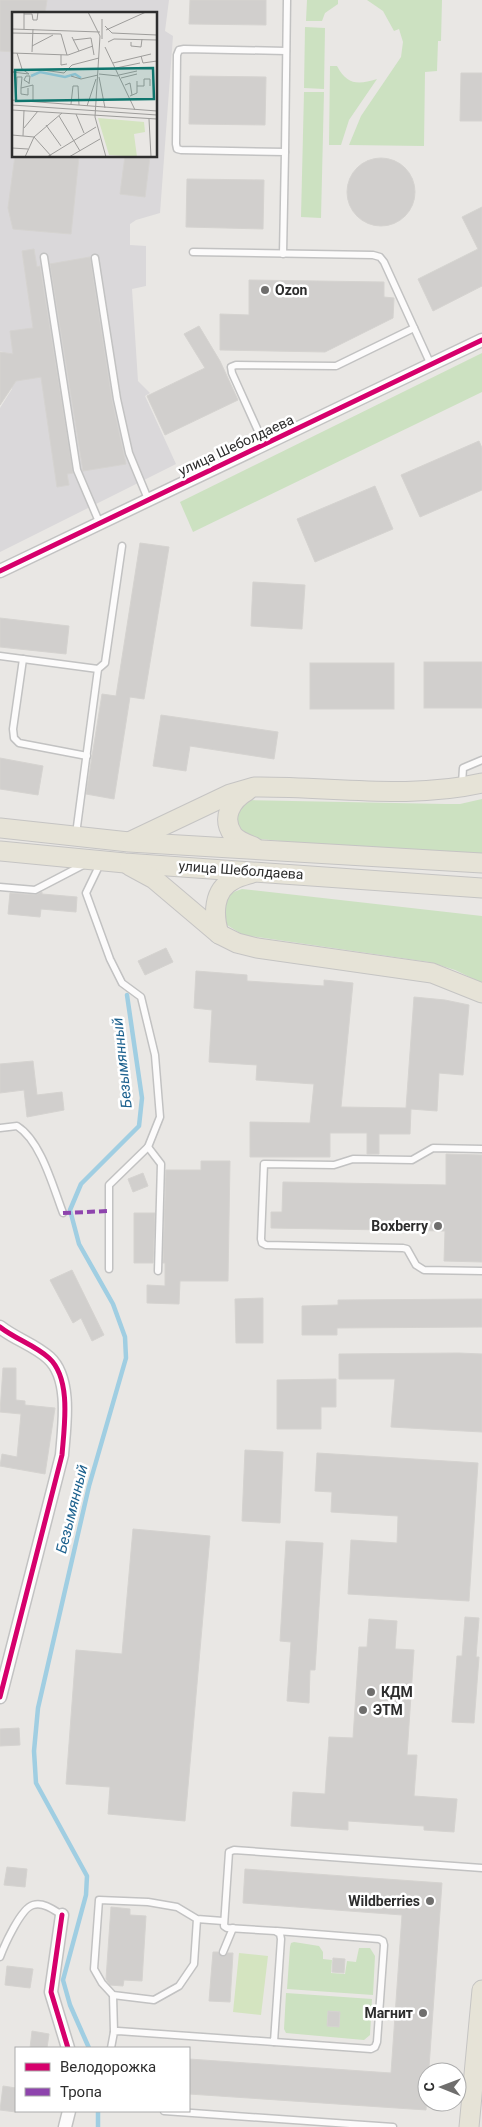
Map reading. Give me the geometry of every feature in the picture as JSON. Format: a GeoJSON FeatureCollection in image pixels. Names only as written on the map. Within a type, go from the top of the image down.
{"type":"FeatureCollection","features":[{"type":"Feature","properties":{"kind":"main road"},"geometry":{"type":"LineString","coordinates":[[128,842],[230,794],[254,787],[417,792],[461,788],[482,783]]}},
{"type":"Feature","properties":{"kind":"main road"},"geometry":{"type":"LineString","coordinates":[[254,787],[238,796],[231,805],[227,817],[229,827],[234,836],[260,849]]}},
{"type":"Feature","properties":{"kind":"main road","name":"улица Шеболдаева"},"geometry":{"type":"LineString","coordinates":[[0,828],[128,842],[482,864]]}},
{"type":"Feature","properties":{"kind":"main road","name":"улица Шеболдаева"},"geometry":{"type":"LineString","coordinates":[[0,851],[125,863],[482,888]]}},
{"type":"Feature","properties":{"kind":"main road"},"geometry":{"type":"LineString","coordinates":[[125,863],[154,878],[219,934],[237,943],[257,948],[432,973],[482,993]]}},
{"type":"Feature","properties":{"kind":"main road"},"geometry":{"type":"LineString","coordinates":[[219,934],[215,921],[215,906],[222,890],[232,880],[258,871]]}},
{"type":"Feature","properties":{"kind":"main road"},"geometry":{"type":"LineString","coordinates":[[469,2127],[482,1990]]}},
{"type":"Feature","properties":{"kind":"street","name":"улица Шеболдаева"},"geometry":{"type":"LineString","coordinates":[[0,571],[482,340]]}},
{"type":"Feature","properties":{"kind":"street"},"geometry":{"type":"LineString","coordinates":[[0,1326],[49,1358],[61,1374],[65,1422],[62,1455],[0,1697]]}},
{"type":"Feature","properties":{"kind":"street"},"geometry":{"type":"LineString","coordinates":[[62,1915],[51,1992],[68,2047]]}},
{"type":"Feature","properties":{"kind":"street"},"geometry":{"type":"LineString","coordinates":[[65,2127],[69,2112]]}},
{"type":"Feature","properties":{"kind":"lane"},"geometry":{"type":"LineString","coordinates":[[283,254],[287,0]]}},
{"type":"Feature","properties":{"kind":"lane"},"geometry":{"type":"LineString","coordinates":[[285,152],[181,150],[177,149],[176,134],[177,55],[179,50],[286,50]]}},
{"type":"Feature","properties":{"kind":"lane"},"geometry":{"type":"LineString","coordinates":[[192,252],[373,255],[380,257],[431,365]]}},
{"type":"Feature","properties":{"kind":"lane"},"geometry":{"type":"LineString","coordinates":[[44,257],[77,470],[100,524]]}},
{"type":"Feature","properties":{"kind":"lane"},"geometry":{"type":"LineString","coordinates":[[95,258],[117,399],[129,453],[148,500]]}},
{"type":"Feature","properties":{"kind":"lane"},"geometry":{"type":"LineString","coordinates":[[264,444],[231,367],[236,365],[336,366],[414,328]]}},
{"type":"Feature","properties":{"kind":"lane"},"geometry":{"type":"LineString","coordinates":[[76,836],[98,669],[105,662],[122,546]]}},
{"type":"Feature","properties":{"kind":"lane"},"geometry":{"type":"LineString","coordinates":[[0,656],[98,669]]}},
{"type":"Feature","properties":{"kind":"lane"},"geometry":{"type":"LineString","coordinates":[[23,659],[13,729],[14,738],[19,743],[86,756]]}},
{"type":"Feature","properties":{"kind":"lane"},"geometry":{"type":"LineString","coordinates":[[461,788],[463,768],[482,760]]}},
{"type":"Feature","properties":{"kind":"lane"},"geometry":{"type":"LineString","coordinates":[[0,887],[36,890],[97,860]]}},
{"type":"Feature","properties":{"kind":"lane"},"geometry":{"type":"LineString","coordinates":[[97,860],[86,893],[110,959],[122,983],[141,997],[155,1055],[160,1117],[148,1147],[109,1185],[109,1268]]}},
{"type":"Feature","properties":{"kind":"lane"},"geometry":{"type":"LineString","coordinates":[[0,1128],[18,1126],[26,1131],[38,1152],[63,1213]]}},
{"type":"Feature","properties":{"kind":"lane"},"geometry":{"type":"LineString","coordinates":[[148,1147],[161,1164],[158,1271]]}},
{"type":"Feature","properties":{"kind":"lane"},"geometry":{"type":"LineString","coordinates":[[482,1149],[433,1148],[426,1150],[416,1160],[353,1159],[334,1165],[264,1164],[261,1239],[262,1243],[266,1245],[403,1248],[409,1251],[416,1265],[424,1270],[482,1271]]}},
{"type":"Feature","properties":{"kind":"lane"},"geometry":{"type":"LineString","coordinates":[[114,2032],[371,2049],[378,2042],[383,1941],[379,1938],[224,1926],[227,1856],[229,1852],[234,1850],[482,1868]]}},
{"type":"Feature","properties":{"kind":"lane"},"geometry":{"type":"LineString","coordinates":[[111,2047],[114,2032],[113,1996],[102,1983],[94,1969],[99,1900],[148,1902],[177,1907],[198,1919],[223,1921]]}},
{"type":"Feature","properties":{"kind":"lane"},"geometry":{"type":"LineString","coordinates":[[0,1957],[8,1937],[28,1908],[33,1905],[48,1906],[62,1915]]}},
{"type":"Feature","properties":{"kind":"lane"},"geometry":{"type":"LineString","coordinates":[[113,1996],[154,2000],[179,1986],[194,1964],[198,1919]]}},
{"type":"Feature","properties":{"kind":"lane"},"geometry":{"type":"LineString","coordinates":[[223,1952],[233,1928]]}},
{"type":"Feature","properties":{"kind":"lane"},"geometry":{"type":"LineString","coordinates":[[274,2042],[281,1939],[280,1934],[275,1931]]}},
{"type":"Feature","properties":{"kind":"lane"},"geometry":{"type":"LineString","coordinates":[[178,2112],[393,2127]]}},
{"type":"Feature","properties":{"kind":"shaded area"},"geometry":{"type":"Polygon","coordinates":[[[0,0],[169,0],[165,31],[173,36],[160,213],[136,220],[130,224],[130,245],[146,246],[146,286],[132,289],[138,381],[150,393],[145,396],[176,464],[0,552],[0,408],[12,389],[0,374],[0,361],[3,352],[0,351],[0,0]]]}},
{"type":"Feature","properties":{"kind":"green space"},"geometry":{"type":"Polygon","coordinates":[[[307,0],[338,0],[338,4],[325,13],[322,21],[306,21],[307,0]]]}},
{"type":"Feature","properties":{"kind":"green space"},"geometry":{"type":"Polygon","coordinates":[[[367,0],[442,0],[441,41],[438,41],[437,71],[425,72],[424,146],[349,145],[361,116],[401,57],[403,42],[399,29],[394,31],[383,11],[367,0]]]}},
{"type":"Feature","properties":{"kind":"green space"},"geometry":{"type":"Polygon","coordinates":[[[305,27],[325,28],[324,89],[304,88],[305,27]]]}},
{"type":"Feature","properties":{"kind":"green space"},"geometry":{"type":"Polygon","coordinates":[[[330,66],[337,66],[345,77],[354,82],[359,83],[377,79],[349,120],[341,145],[329,145],[330,66]]]}},
{"type":"Feature","properties":{"kind":"green space"},"geometry":{"type":"Polygon","coordinates":[[[304,92],[324,92],[321,218],[301,217],[304,92]]]}},
{"type":"Feature","properties":{"kind":"green space"},"geometry":{"type":"Polygon","coordinates":[[[482,353],[482,392],[193,532],[180,502],[482,353]]]}},
{"type":"Feature","properties":{"kind":"green space"},"geometry":{"type":"Polygon","coordinates":[[[482,799],[482,859],[248,838],[238,833],[234,813],[247,800],[460,804],[482,799]]]}},
{"type":"Feature","properties":{"kind":"green space"},"geometry":{"type":"Polygon","coordinates":[[[242,889],[482,916],[482,983],[455,970],[429,962],[243,935],[227,925],[224,918],[224,900],[231,893],[242,889]]]}},
{"type":"Feature","properties":{"kind":"green space"},"geometry":{"type":"Polygon","coordinates":[[[291,1943],[319,1946],[323,1952],[323,1959],[332,1960],[331,1973],[345,1974],[347,1961],[356,1962],[359,1948],[370,1948],[375,1956],[373,1995],[287,1989],[290,1947],[291,1943]]]}},
{"type":"Feature","properties":{"kind":"green space"},"geometry":{"type":"Polygon","coordinates":[[[239,1953],[268,1956],[261,2015],[233,2012],[239,1953]]]}},
{"type":"Feature","properties":{"kind":"green space"},"geometry":{"type":"Polygon","coordinates":[[[286,1993],[372,1999],[370,2035],[364,2040],[286,2033],[284,2029],[286,1993]],[[328,2011],[327,2026],[339,2027],[340,2012],[328,2011]]]}},
{"type":"Feature","properties":{"kind":"building"},"geometry":{"type":"Polygon","coordinates":[[[0,0],[47,0],[45,12],[12,12],[12,52],[0,51],[0,0]]]}},
{"type":"Feature","properties":{"kind":"building"},"geometry":{"type":"Polygon","coordinates":[[[190,0],[266,0],[266,25],[189,24],[190,0]]]}},
{"type":"Feature","properties":{"kind":"building"},"geometry":{"type":"Polygon","coordinates":[[[461,73],[482,73],[482,121],[460,121],[461,73]]]}},
{"type":"Feature","properties":{"kind":"building"},"geometry":{"type":"Polygon","coordinates":[[[190,76],[266,77],[265,125],[189,124],[190,76]]]}},
{"type":"Feature","properties":{"kind":"building"},"geometry":{"type":"Polygon","coordinates":[[[15,158],[79,158],[71,234],[13,229],[8,208],[15,158]]]}},
{"type":"Feature","properties":{"kind":"building"},"geometry":{"type":"Polygon","coordinates":[[[125,158],[150,158],[145,197],[120,194],[125,158]]]}},
{"type":"Feature","properties":{"kind":"building"},"geometry":{"type":"Polygon","coordinates":[[[381,158],[394,161],[405,168],[412,179],[415,192],[412,205],[405,216],[394,223],[381,226],[368,223],[357,216],[350,205],[347,192],[350,179],[357,168],[368,161],[381,158]]]}},
{"type":"Feature","properties":{"kind":"building"},"geometry":{"type":"Polygon","coordinates":[[[187,179],[264,180],[263,229],[186,227],[187,179]]]}},
{"type":"Feature","properties":{"kind":"building"},"geometry":{"type":"Polygon","coordinates":[[[482,207],[482,286],[433,311],[418,279],[478,249],[462,217],[482,207]]]}},
{"type":"Feature","properties":{"kind":"building"},"geometry":{"type":"Polygon","coordinates":[[[34,249],[37,267],[40,266],[73,473],[67,474],[69,485],[57,487],[41,377],[16,381],[0,405],[0,352],[13,354],[10,331],[33,328],[22,251],[34,249]]]}},
{"type":"Feature","properties":{"kind":"building"},"geometry":{"type":"Polygon","coordinates":[[[90,257],[112,400],[126,464],[83,471],[50,264],[90,257]]]}},
{"type":"Feature","properties":{"kind":"building"},"geometry":{"type":"Polygon","coordinates":[[[249,280],[384,282],[384,297],[394,298],[393,318],[325,352],[220,350],[220,314],[249,315],[249,280]]]}},
{"type":"Feature","properties":{"kind":"building"},"geometry":{"type":"Polygon","coordinates":[[[199,326],[220,361],[238,400],[165,435],[147,396],[205,368],[184,334],[199,326]]]}},
{"type":"Feature","properties":{"kind":"building"},"geometry":{"type":"Polygon","coordinates":[[[479,441],[482,448],[482,490],[420,517],[401,475],[479,441]]]}},
{"type":"Feature","properties":{"kind":"building"},"geometry":{"type":"Polygon","coordinates":[[[375,486],[393,529],[315,562],[297,519],[375,486]]]}},
{"type":"Feature","properties":{"kind":"building"},"geometry":{"type":"Polygon","coordinates":[[[140,543],[169,547],[144,699],[130,697],[114,799],[86,794],[102,694],[116,696],[140,543]]]}},
{"type":"Feature","properties":{"kind":"building"},"geometry":{"type":"Polygon","coordinates":[[[253,582],[305,585],[302,629],[251,626],[253,582]]]}},
{"type":"Feature","properties":{"kind":"building"},"geometry":{"type":"Polygon","coordinates":[[[0,618],[69,626],[66,654],[0,647],[0,618]]]}},
{"type":"Feature","properties":{"kind":"building"},"geometry":{"type":"Polygon","coordinates":[[[424,662],[482,662],[482,708],[424,708],[424,662]]]}},
{"type":"Feature","properties":{"kind":"building"},"geometry":{"type":"Polygon","coordinates":[[[310,663],[394,663],[394,709],[310,709],[310,663]]]}},
{"type":"Feature","properties":{"kind":"building"},"geometry":{"type":"Polygon","coordinates":[[[161,715],[278,732],[274,759],[190,746],[186,771],[153,766],[161,715]]]}},
{"type":"Feature","properties":{"kind":"building"},"geometry":{"type":"Polygon","coordinates":[[[0,758],[43,766],[38,795],[0,789],[0,758]]]}},
{"type":"Feature","properties":{"kind":"building"},"geometry":{"type":"Polygon","coordinates":[[[42,892],[42,894],[77,897],[76,912],[41,909],[40,917],[8,914],[10,893],[35,895],[42,892]]]}},
{"type":"Feature","properties":{"kind":"building"},"geometry":{"type":"Polygon","coordinates":[[[166,948],[173,962],[145,975],[138,961],[166,948]]]}},
{"type":"Feature","properties":{"kind":"building"},"geometry":{"type":"Polygon","coordinates":[[[196,971],[247,975],[247,981],[324,986],[324,980],[353,983],[341,1107],[406,1108],[414,997],[469,1005],[463,1075],[439,1073],[437,1111],[411,1109],[410,1134],[379,1134],[379,1154],[367,1154],[367,1133],[330,1133],[330,1157],[250,1157],[250,1122],[310,1123],[314,1084],[256,1080],[257,1065],[209,1062],[212,1010],[194,1008],[196,971]]]}},
{"type":"Feature","properties":{"kind":"building"},"geometry":{"type":"Polygon","coordinates":[[[33,1061],[37,1095],[62,1092],[64,1110],[27,1117],[24,1090],[0,1093],[0,1064],[33,1061]]]}},
{"type":"Feature","properties":{"kind":"building"},"geometry":{"type":"Polygon","coordinates":[[[446,1154],[482,1155],[482,1262],[444,1261],[445,1231],[271,1228],[271,1212],[282,1212],[283,1182],[446,1185],[446,1154]]]}},
{"type":"Feature","properties":{"kind":"building"},"geometry":{"type":"Polygon","coordinates":[[[201,1161],[230,1161],[228,1281],[180,1281],[179,1304],[147,1303],[147,1285],[165,1286],[165,1263],[163,1263],[166,1170],[201,1170],[201,1161]]]}},
{"type":"Feature","properties":{"kind":"building"},"geometry":{"type":"Polygon","coordinates":[[[143,1173],[148,1186],[133,1192],[128,1179],[143,1173]]]}},
{"type":"Feature","properties":{"kind":"building"},"geometry":{"type":"Polygon","coordinates":[[[134,1213],[155,1213],[153,1263],[134,1263],[134,1213]]]}},
{"type":"Feature","properties":{"kind":"building"},"geometry":{"type":"Polygon","coordinates":[[[72,1270],[104,1335],[92,1341],[81,1318],[73,1323],[50,1280],[72,1270]]]}},
{"type":"Feature","properties":{"kind":"building"},"geometry":{"type":"Polygon","coordinates":[[[263,1298],[263,1343],[236,1343],[235,1299],[263,1298]]]}},
{"type":"Feature","properties":{"kind":"building"},"geometry":{"type":"Polygon","coordinates":[[[482,1299],[482,1327],[337,1328],[337,1335],[302,1335],[302,1306],[338,1305],[338,1300],[482,1299]]]}},
{"type":"Feature","properties":{"kind":"building"},"geometry":{"type":"Polygon","coordinates":[[[339,1354],[482,1354],[482,1432],[391,1427],[395,1379],[339,1379],[339,1354]]]}},
{"type":"Feature","properties":{"kind":"building"},"geometry":{"type":"Polygon","coordinates":[[[3,1368],[16,1368],[16,1400],[25,1401],[25,1405],[55,1408],[45,1474],[0,1466],[2,1454],[17,1457],[21,1414],[0,1412],[3,1368]]]}},
{"type":"Feature","properties":{"kind":"building"},"geometry":{"type":"Polygon","coordinates":[[[336,1379],[336,1407],[321,1407],[321,1429],[277,1429],[277,1380],[336,1379]]]}},
{"type":"Feature","properties":{"kind":"building"},"geometry":{"type":"Polygon","coordinates":[[[245,1450],[283,1452],[280,1523],[242,1521],[245,1450]]]}},
{"type":"Feature","properties":{"kind":"building"},"geometry":{"type":"Polygon","coordinates":[[[317,1453],[478,1463],[469,1601],[348,1594],[351,1540],[397,1543],[398,1516],[331,1512],[332,1492],[315,1491],[317,1453]]]}},
{"type":"Feature","properties":{"kind":"building"},"geometry":{"type":"Polygon","coordinates":[[[133,1529],[210,1536],[185,1821],[108,1814],[110,1787],[66,1784],[76,1650],[122,1654],[133,1529]]]}},
{"type":"Feature","properties":{"kind":"building"},"geometry":{"type":"Polygon","coordinates":[[[286,1541],[323,1543],[315,1670],[310,1670],[309,1703],[287,1701],[291,1642],[280,1641],[286,1541]]]}},
{"type":"Feature","properties":{"kind":"building"},"geometry":{"type":"Polygon","coordinates":[[[465,1617],[479,1618],[476,1657],[479,1657],[474,1723],[452,1722],[457,1656],[462,1656],[465,1617]]]}},
{"type":"Feature","properties":{"kind":"building"},"geometry":{"type":"Polygon","coordinates":[[[369,1619],[397,1621],[395,1649],[414,1650],[407,1755],[417,1755],[414,1796],[457,1799],[454,1832],[424,1830],[424,1826],[348,1821],[348,1830],[291,1826],[293,1792],[325,1794],[329,1737],[353,1738],[359,1647],[367,1647],[369,1619]]]}},
{"type":"Feature","properties":{"kind":"building"},"geometry":{"type":"Polygon","coordinates":[[[19,1728],[20,1745],[0,1746],[0,1729],[19,1728]]]}},
{"type":"Feature","properties":{"kind":"building"},"geometry":{"type":"Polygon","coordinates":[[[7,1867],[27,1869],[25,1887],[4,1885],[7,1867]]]}},
{"type":"Feature","properties":{"kind":"building"},"geometry":{"type":"Polygon","coordinates":[[[245,1869],[442,1883],[429,2062],[417,2062],[417,2109],[190,2094],[190,2059],[391,2073],[402,1915],[243,1903],[245,1869]]]}},
{"type":"Feature","properties":{"kind":"building"},"geometry":{"type":"Polygon","coordinates":[[[111,1907],[130,1909],[130,1915],[146,1916],[142,1981],[124,1980],[123,1986],[110,1985],[106,1979],[111,1907]]]}},
{"type":"Feature","properties":{"kind":"building"},"geometry":{"type":"Polygon","coordinates":[[[213,1952],[218,1952],[223,1957],[228,1953],[233,1953],[230,2002],[209,2001],[213,1952]]]}},
{"type":"Feature","properties":{"kind":"building"},"geometry":{"type":"Polygon","coordinates":[[[333,1958],[345,1959],[344,1973],[332,1972],[333,1958]]]}},
{"type":"Feature","properties":{"kind":"building"},"geometry":{"type":"Polygon","coordinates":[[[7,1966],[33,1969],[30,1988],[5,1985],[7,1966]]]}},
{"type":"Feature","properties":{"kind":"building"},"geometry":{"type":"Polygon","coordinates":[[[328,2011],[340,2012],[339,2027],[327,2026],[328,2011]]]}},
{"type":"Feature","properties":{"kind":"building"},"geometry":{"type":"Polygon","coordinates":[[[32,2031],[49,2034],[47,2047],[30,2047],[32,2031]]]}},
{"type":"Feature","properties":{"kind":"building"},"geometry":{"type":"Polygon","coordinates":[[[3,2086],[15,2088],[15,2112],[0,2110],[3,2086]]]}},
{"type":"Feature","properties":{"kind":"waterway","name":"Безымянный"},"geometry":{"type":"LineString","coordinates":[[89,2047],[70,2005],[63,1980],[86,1895],[87,1876],[36,1783],[34,1751],[38,1708],[89,1486],[126,1358],[125,1337],[113,1304],[79,1244],[70,1210],[81,1184],[139,1126],[142,1098],[127,995]]}},
{"type":"Feature","properties":{"kind":"waterway","name":"Безымянный"},"geometry":{"type":"LineString","coordinates":[[98,2112],[98,2127]]}},
{"type":"Feature","properties":{"kind":"marked path"},"geometry":{"type":"LineString","coordinates":[[63,1213],[109,1211]]}},
{"type":"Feature","properties":{"kind":"cycle path"},"geometry":{"type":"LineString","coordinates":[[0,571],[482,340]]}},
{"type":"Feature","properties":{"kind":"cycle path"},"geometry":{"type":"LineString","coordinates":[[0,1327],[38,1349],[49,1358],[61,1378],[65,1404],[62,1455],[0,1697]]}},
{"type":"Feature","properties":{"kind":"cycle path"},"geometry":{"type":"LineString","coordinates":[[62,1915],[51,1992],[68,2047]]}},
{"type":"Feature","properties":{"kind":"place","name":"Ozon"},"geometry":{"type":"Point","coordinates":[265,290]}},
{"type":"Feature","properties":{"kind":"place","name":"Boxberry"},"geometry":{"type":"Point","coordinates":[438,1226]}},
{"type":"Feature","properties":{"kind":"place","name":"КДМ"},"geometry":{"type":"Point","coordinates":[371,1692]}},
{"type":"Feature","properties":{"kind":"place","name":"ЭТМ"},"geometry":{"type":"Point","coordinates":[363,1710]}},
{"type":"Feature","properties":{"kind":"place","name":"Wildberries"},"geometry":{"type":"Point","coordinates":[430,1901]}},
{"type":"Feature","properties":{"kind":"place","name":"Магнит"},"geometry":{"type":"Point","coordinates":[423,2013]}}]}
